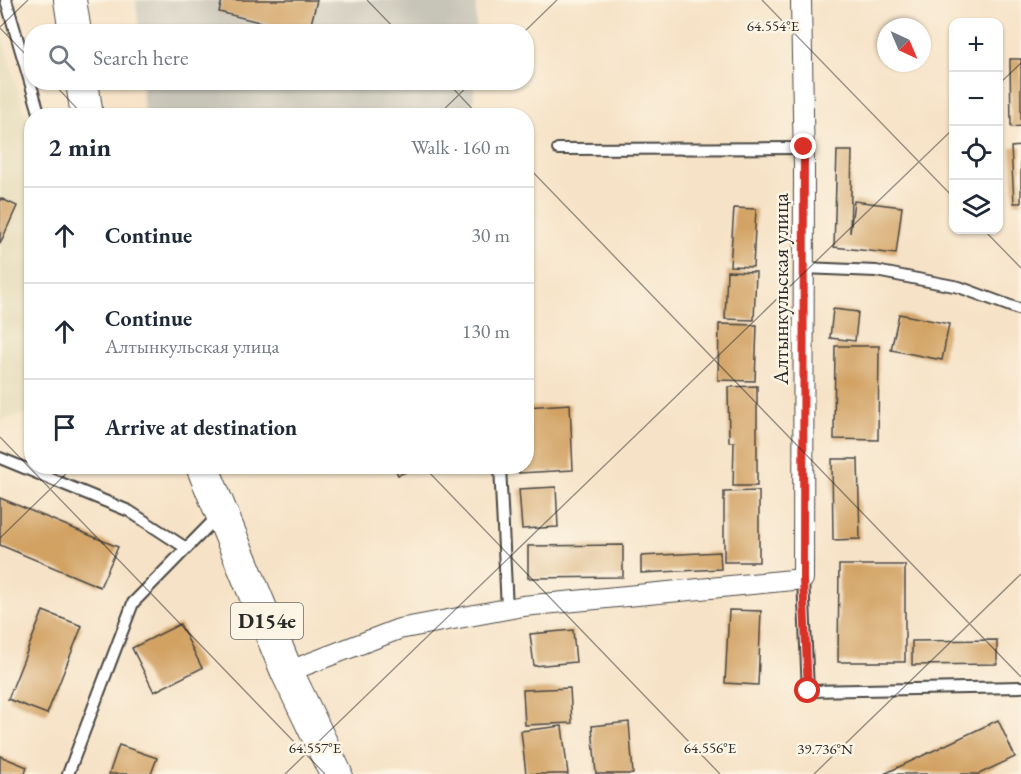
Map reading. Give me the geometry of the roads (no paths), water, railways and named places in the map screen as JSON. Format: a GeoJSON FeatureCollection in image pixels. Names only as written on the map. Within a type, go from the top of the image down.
{"type":"FeatureCollection","features":[{"type":"Feature","properties":{"kind":"main road"},"geometry":{"type":"LineString","coordinates":[[70,0],[74,24]]}},
{"type":"Feature","properties":{"kind":"main road"},"geometry":{"type":"LineString","coordinates":[[83,90],[86,108]]}},
{"type":"Feature","properties":{"kind":"main road","name":"D154e"},"geometry":{"type":"LineString","coordinates":[[205,474],[287,672],[336,774]]}},
{"type":"Feature","properties":{"kind":"street","name":"Алтынкульская улица"},"geometry":{"type":"LineString","coordinates":[[801,0],[804,147],[803,579]]}},
{"type":"Feature","properties":{"kind":"street"},"geometry":{"type":"LineString","coordinates":[[287,672],[399,629],[523,606],[803,579]]}},
{"type":"Feature","properties":{"kind":"lane"},"geometry":{"type":"LineString","coordinates":[[6,0],[24,61]]}},
{"type":"Feature","properties":{"kind":"lane"},"geometry":{"type":"LineString","coordinates":[[32,90],[38,108]]}},
{"type":"Feature","properties":{"kind":"lane"},"geometry":{"type":"LineString","coordinates":[[558,149],[804,147]]}},
{"type":"Feature","properties":{"kind":"lane"},"geometry":{"type":"LineString","coordinates":[[804,268],[876,271],[959,286],[1021,310]]}},
{"type":"Feature","properties":{"kind":"lane"},"geometry":{"type":"LineString","coordinates":[[0,458],[24,468]]}},
{"type":"Feature","properties":{"kind":"lane"},"geometry":{"type":"LineString","coordinates":[[39,474],[129,511],[186,548]]}},
{"type":"Feature","properties":{"kind":"lane"},"geometry":{"type":"LineString","coordinates":[[500,474],[507,609]]}},
{"type":"Feature","properties":{"kind":"lane"},"geometry":{"type":"LineString","coordinates":[[68,774],[132,603],[222,513]]}},
{"type":"Feature","properties":{"kind":"lane"},"geometry":{"type":"LineString","coordinates":[[803,579],[808,691],[1021,687]]}}]}
